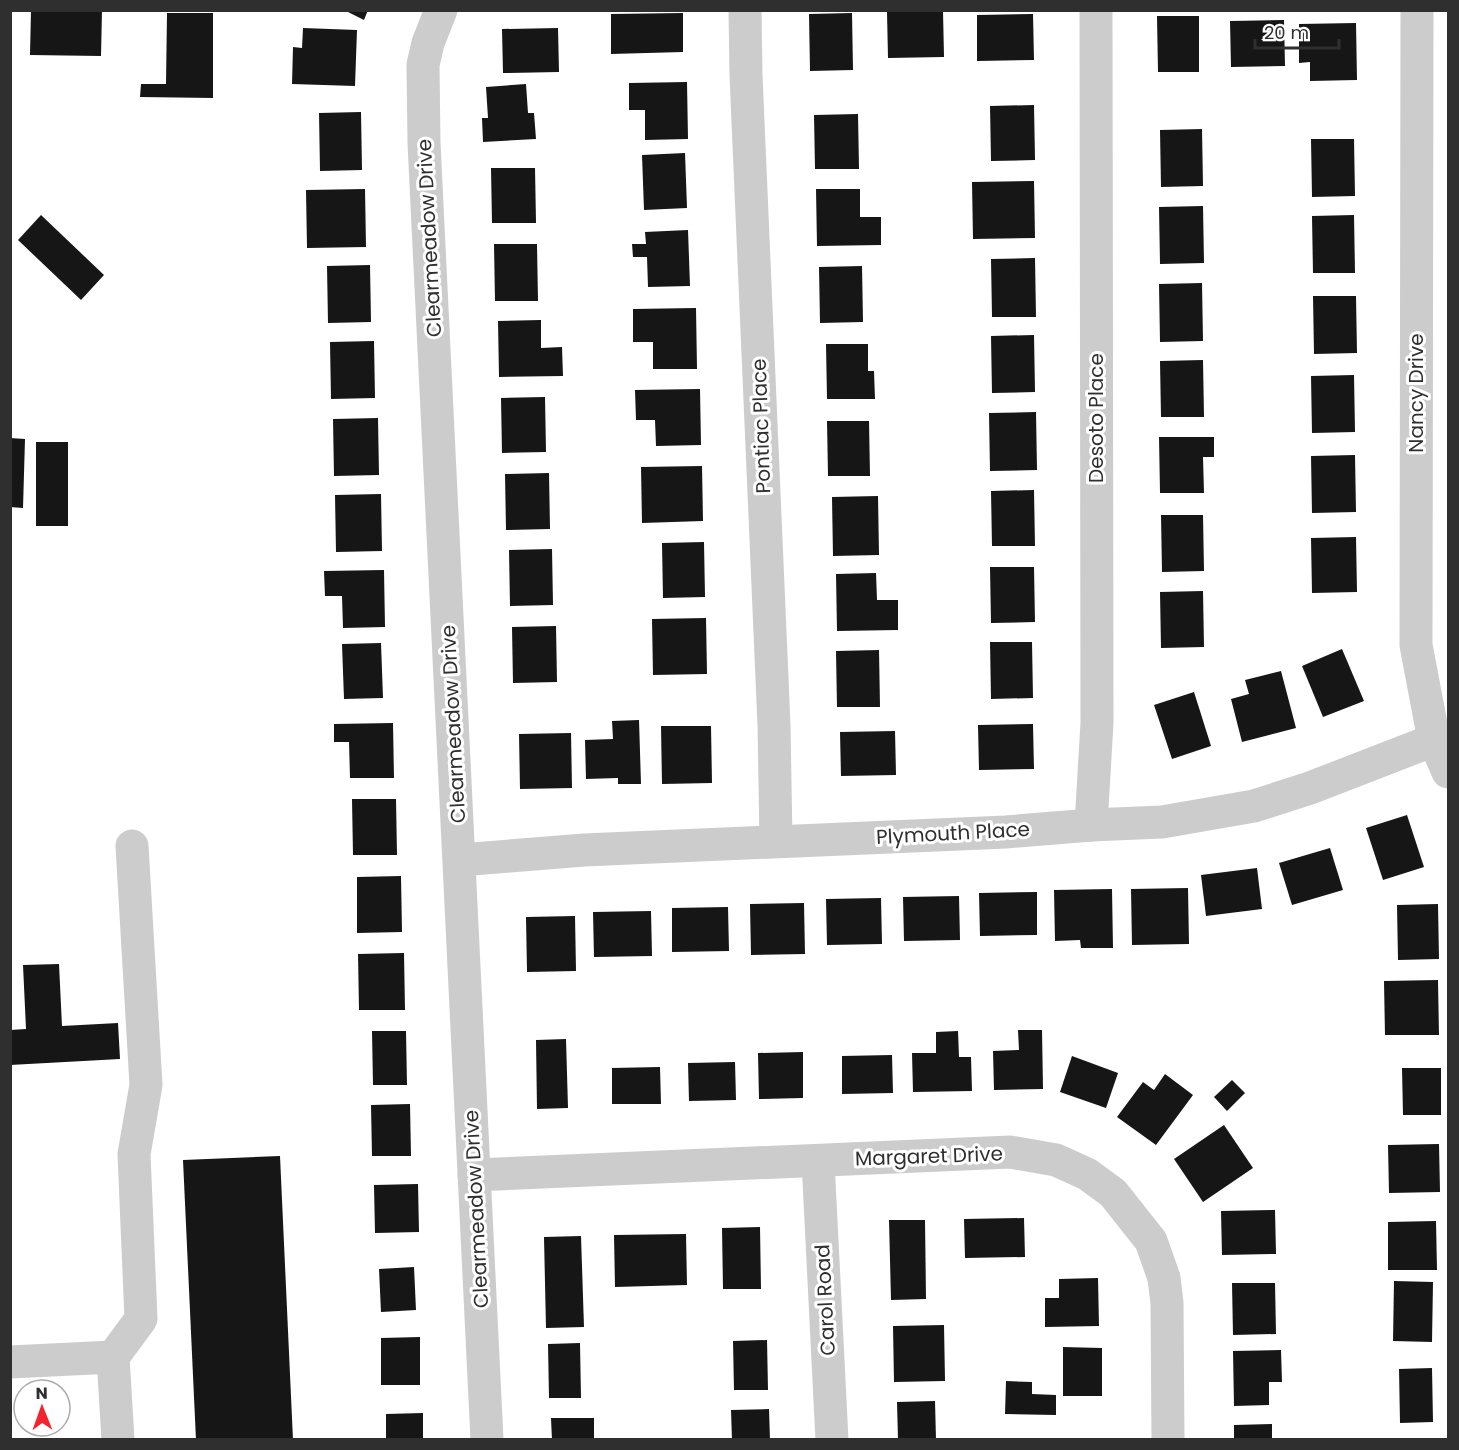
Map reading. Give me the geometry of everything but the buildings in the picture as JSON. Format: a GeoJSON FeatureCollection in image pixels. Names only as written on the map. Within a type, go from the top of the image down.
{"type":"FeatureCollection","features":[{"type":"Feature","properties":{"kind":"street","name":"Clearmeadow Drive"},"geometry":{"type":"LineString","coordinates":[[441,10],[428,43],[423,65],[424,143],[487,1440]]}},
{"type":"Feature","properties":{"kind":"street","name":"Pontiac Place"},"geometry":{"type":"LineString","coordinates":[[745,10],[746,87],[774,725],[776,842]]}},
{"type":"Feature","properties":{"kind":"street","name":"Desoto Place"},"geometry":{"type":"LineString","coordinates":[[1091,825],[1097,723],[1096,10]]}},
{"type":"Feature","properties":{"kind":"street","name":"Nancy Drive"},"geometry":{"type":"LineString","coordinates":[[1417,10],[1416,645],[1434,740],[1449,772]]}},
{"type":"Feature","properties":{"kind":"street","name":"Plymouth Place"},"geometry":{"type":"LineString","coordinates":[[460,860],[584,850],[1006,832],[1162,822],[1254,806],[1310,788],[1434,740]]}},
{"type":"Feature","properties":{"kind":"street"},"geometry":{"type":"LineString","coordinates":[[118,1440],[113,1357],[141,1319],[134,1154],[146,1085],[132,846]]}},
{"type":"Feature","properties":{"kind":"street","name":"Margaret Drive"},"geometry":{"type":"LineString","coordinates":[[474,1175],[1010,1152],[1056,1160],[1087,1174],[1113,1193],[1151,1241],[1164,1278],[1167,1303],[1168,1440]]}},
{"type":"Feature","properties":{"kind":"street","name":"Carol Road"},"geometry":{"type":"LineString","coordinates":[[818,1161],[832,1440]]}},
{"type":"Feature","properties":{"kind":"street"},"geometry":{"type":"LineString","coordinates":[[10,1362],[113,1357]]}}]}
